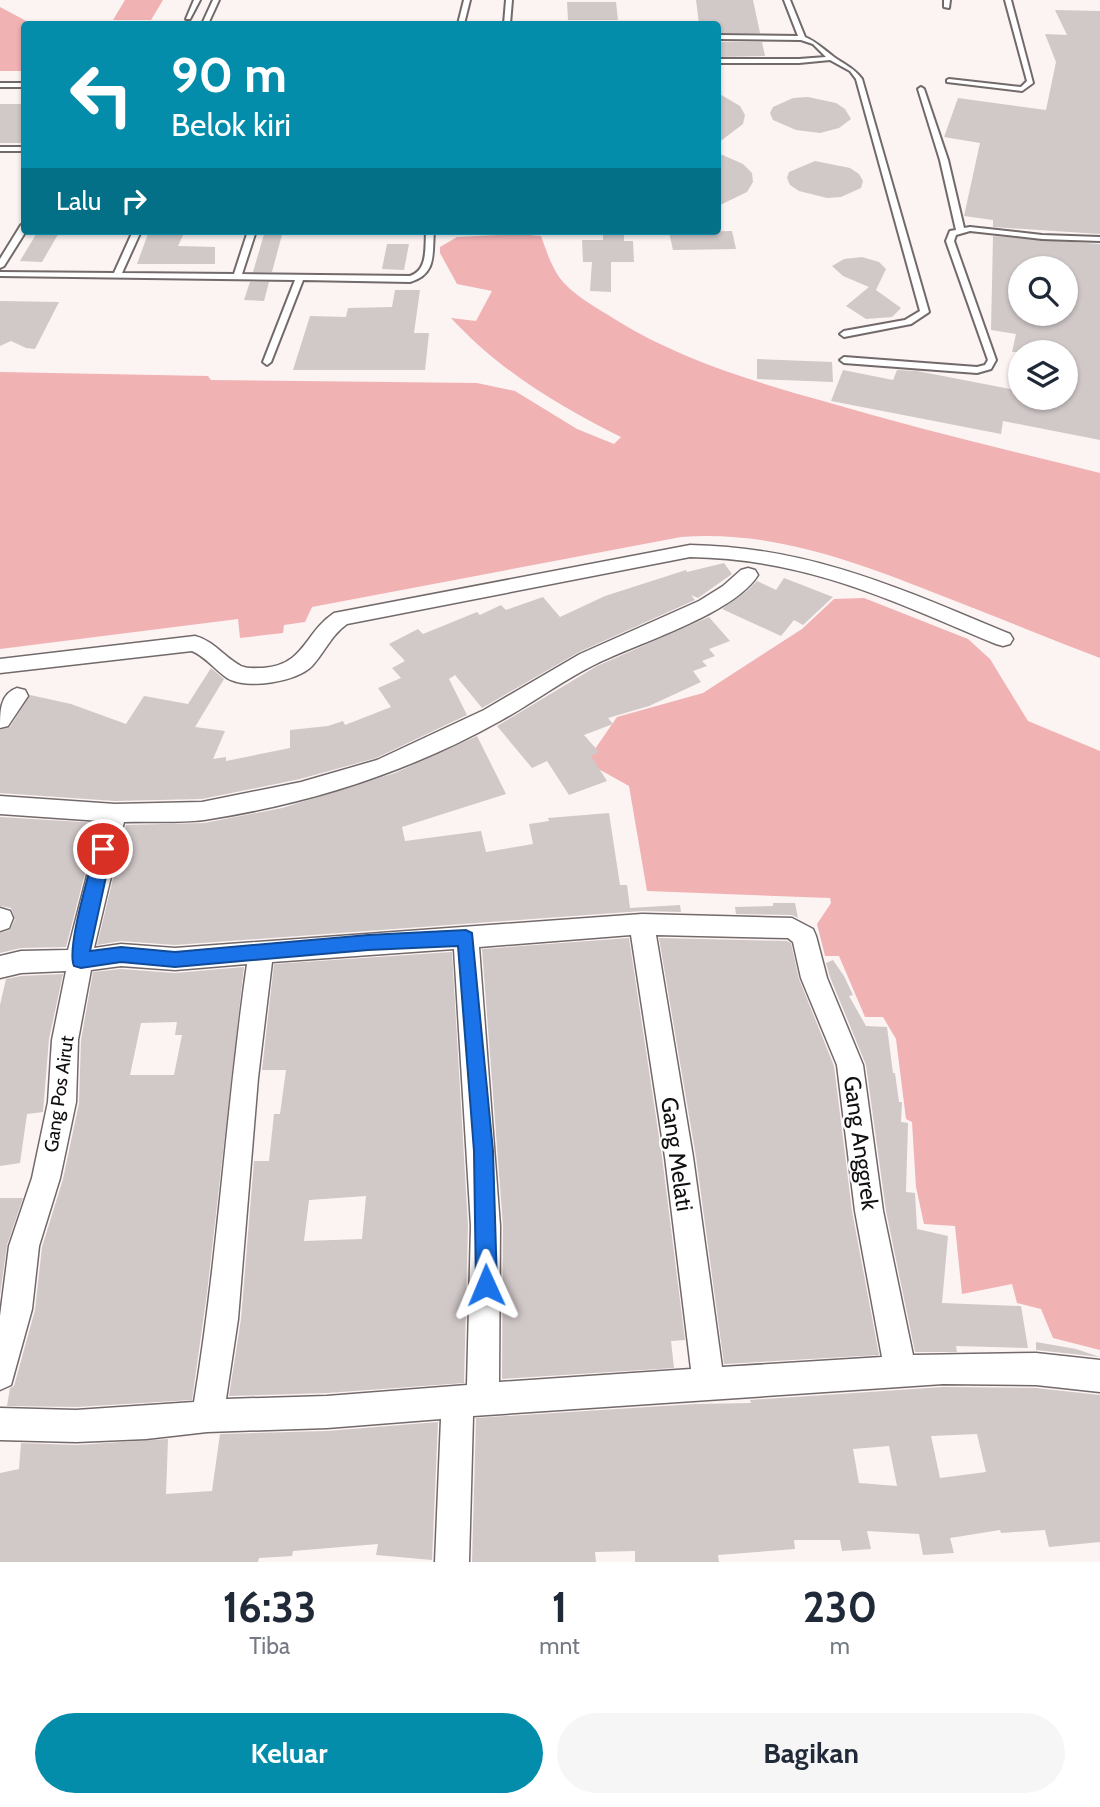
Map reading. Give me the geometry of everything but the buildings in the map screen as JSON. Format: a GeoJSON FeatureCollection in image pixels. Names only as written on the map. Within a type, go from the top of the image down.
{"type":"FeatureCollection","features":[{"type":"Feature","properties":{"kind":"street"},"geometry":{"type":"LineString","coordinates":[[0,666],[195,643],[237,674],[287,671],[300,665],[326,627],[341,618],[691,551],[729,550],[765,554],[848,577],[1003,639]]}},
{"type":"Feature","properties":{"kind":"street"},"geometry":{"type":"LineString","coordinates":[[0,805],[115,813],[202,811],[301,791],[384,767],[492,716],[545,687],[587,659],[706,606],[730,591],[748,575]]}},
{"type":"Feature","properties":{"kind":"street"},"geometry":{"type":"LineString","coordinates":[[0,720],[17,696]]}},
{"type":"Feature","properties":{"kind":"street","name":"Gang Pos Airut"},"geometry":{"type":"LineString","coordinates":[[0,1374],[17,1309],[24,1246],[46,1178],[62,1102],[65,1040],[92,895],[115,813]]}},
{"type":"Feature","properties":{"kind":"street"},"geometry":{"type":"LineString","coordinates":[[0,967],[21,962],[81,960],[121,955],[175,960],[261,951],[642,924]]}},
{"type":"Feature","properties":{"kind":"street","name":"Gang Anggrek"},"geometry":{"type":"LineString","coordinates":[[642,924],[792,928],[804,936],[814,978],[852,1073],[869,1211],[886,1284],[900,1371]]}},
{"type":"Feature","properties":{"kind":"street","name":"Gang Melati"},"geometry":{"type":"LineString","coordinates":[[642,924],[679,1157],[709,1384]]}},
{"type":"Feature","properties":{"kind":"street"},"geometry":{"type":"LineString","coordinates":[[452,1562],[470,1401],[487,1338],[483,1151],[466,938]]}},
{"type":"Feature","properties":{"kind":"street"},"geometry":{"type":"LineString","coordinates":[[207,1416],[223,1319],[244,1078],[261,951]]}},
{"type":"Feature","properties":{"kind":"street"},"geometry":{"type":"LineString","coordinates":[[0,1424],[146,1423],[207,1416],[327,1412],[943,1368],[1036,1369],[1100,1376]]}},
{"type":"Feature","properties":{"kind":"lane"},"geometry":{"type":"LineString","coordinates":[[188,18],[197,0]]}},
{"type":"Feature","properties":{"kind":"lane"},"geometry":{"type":"LineString","coordinates":[[206,21],[216,0]]}},
{"type":"Feature","properties":{"kind":"lane"},"geometry":{"type":"LineString","coordinates":[[462,21],[467,0]]}},
{"type":"Feature","properties":{"kind":"lane"},"geometry":{"type":"LineString","coordinates":[[507,21],[509,0]]}},
{"type":"Feature","properties":{"kind":"lane"},"geometry":{"type":"LineString","coordinates":[[787,0],[802,37]]}},
{"type":"Feature","properties":{"kind":"lane"},"geometry":{"type":"LineString","coordinates":[[949,81],[1022,89],[1029,85],[1031,82],[1007,0]]}},
{"type":"Feature","properties":{"kind":"lane"},"geometry":{"type":"LineString","coordinates":[[721,37],[802,37],[815,43],[831,58],[852,70],[859,79],[925,312],[908,322],[845,334]]}},
{"type":"Feature","properties":{"kind":"lane"},"geometry":{"type":"LineString","coordinates":[[721,61],[799,61],[831,58]]}},
{"type":"Feature","properties":{"kind":"lane"},"geometry":{"type":"LineString","coordinates":[[0,85],[21,85]]}},
{"type":"Feature","properties":{"kind":"lane"},"geometry":{"type":"LineString","coordinates":[[921,89],[944,160],[960,230]]}},
{"type":"Feature","properties":{"kind":"lane"},"geometry":{"type":"LineString","coordinates":[[0,149],[21,149]]}},
{"type":"Feature","properties":{"kind":"lane"},"geometry":{"type":"LineString","coordinates":[[844,360],[976,370],[988,366],[992,360],[950,241],[953,233],[970,229],[1042,237],[1100,239]]}},
{"type":"Feature","properties":{"kind":"lane"},"geometry":{"type":"LineString","coordinates":[[0,266],[21,232]]}},
{"type":"Feature","properties":{"kind":"lane"},"geometry":{"type":"LineString","coordinates":[[117,276],[135,235]]}},
{"type":"Feature","properties":{"kind":"lane"},"geometry":{"type":"LineString","coordinates":[[237,278],[251,235]]}},
{"type":"Feature","properties":{"kind":"lane"},"geometry":{"type":"LineString","coordinates":[[0,274],[416,278],[427,268],[430,235]]}},
{"type":"Feature","properties":{"kind":"lane"},"geometry":{"type":"LineString","coordinates":[[267,362],[300,278]]}},
{"type":"Feature","properties":{"kind":"shaded area"},"geometry":{"type":"Polygon","coordinates":[[[125,0],[163,0],[151,20],[113,20],[125,0]]]}},
{"type":"Feature","properties":{"kind":"shaded area"},"geometry":{"type":"Polygon","coordinates":[[[0,7],[26,21],[21,21],[21,71],[0,71],[0,7]]]}},
{"type":"Feature","properties":{"kind":"shaded area"},"geometry":{"type":"Polygon","coordinates":[[[541,236],[556,272],[564,283],[582,298],[640,334],[742,377],[857,411],[1100,473],[1100,658],[848,561],[783,544],[716,536],[681,537],[312,607],[305,622],[284,625],[283,633],[240,638],[238,619],[0,649],[0,372],[208,376],[211,380],[477,383],[515,391],[577,429],[614,444],[621,437],[530,385],[489,354],[451,318],[476,321],[492,291],[457,284],[440,253],[440,247],[457,237],[541,236]]]}},
{"type":"Feature","properties":{"kind":"shaded area"},"geometry":{"type":"Polygon","coordinates":[[[864,598],[968,639],[990,659],[1028,721],[1100,751],[1100,1350],[1053,1338],[1041,1309],[1017,1303],[1012,1284],[962,1294],[955,1226],[924,1224],[916,1187],[912,1122],[906,1119],[896,1039],[883,1017],[865,1017],[839,956],[825,956],[817,924],[831,903],[830,898],[647,891],[629,786],[586,762],[617,717],[703,693],[802,629],[834,599],[864,598]]]}},
{"type":"Feature","properties":{"kind":"route"},"geometry":{"type":"LineString","coordinates":[[103,849],[82,938],[81,960],[121,955],[175,960],[261,951],[466,938],[483,1151],[486,1285]]}}]}
